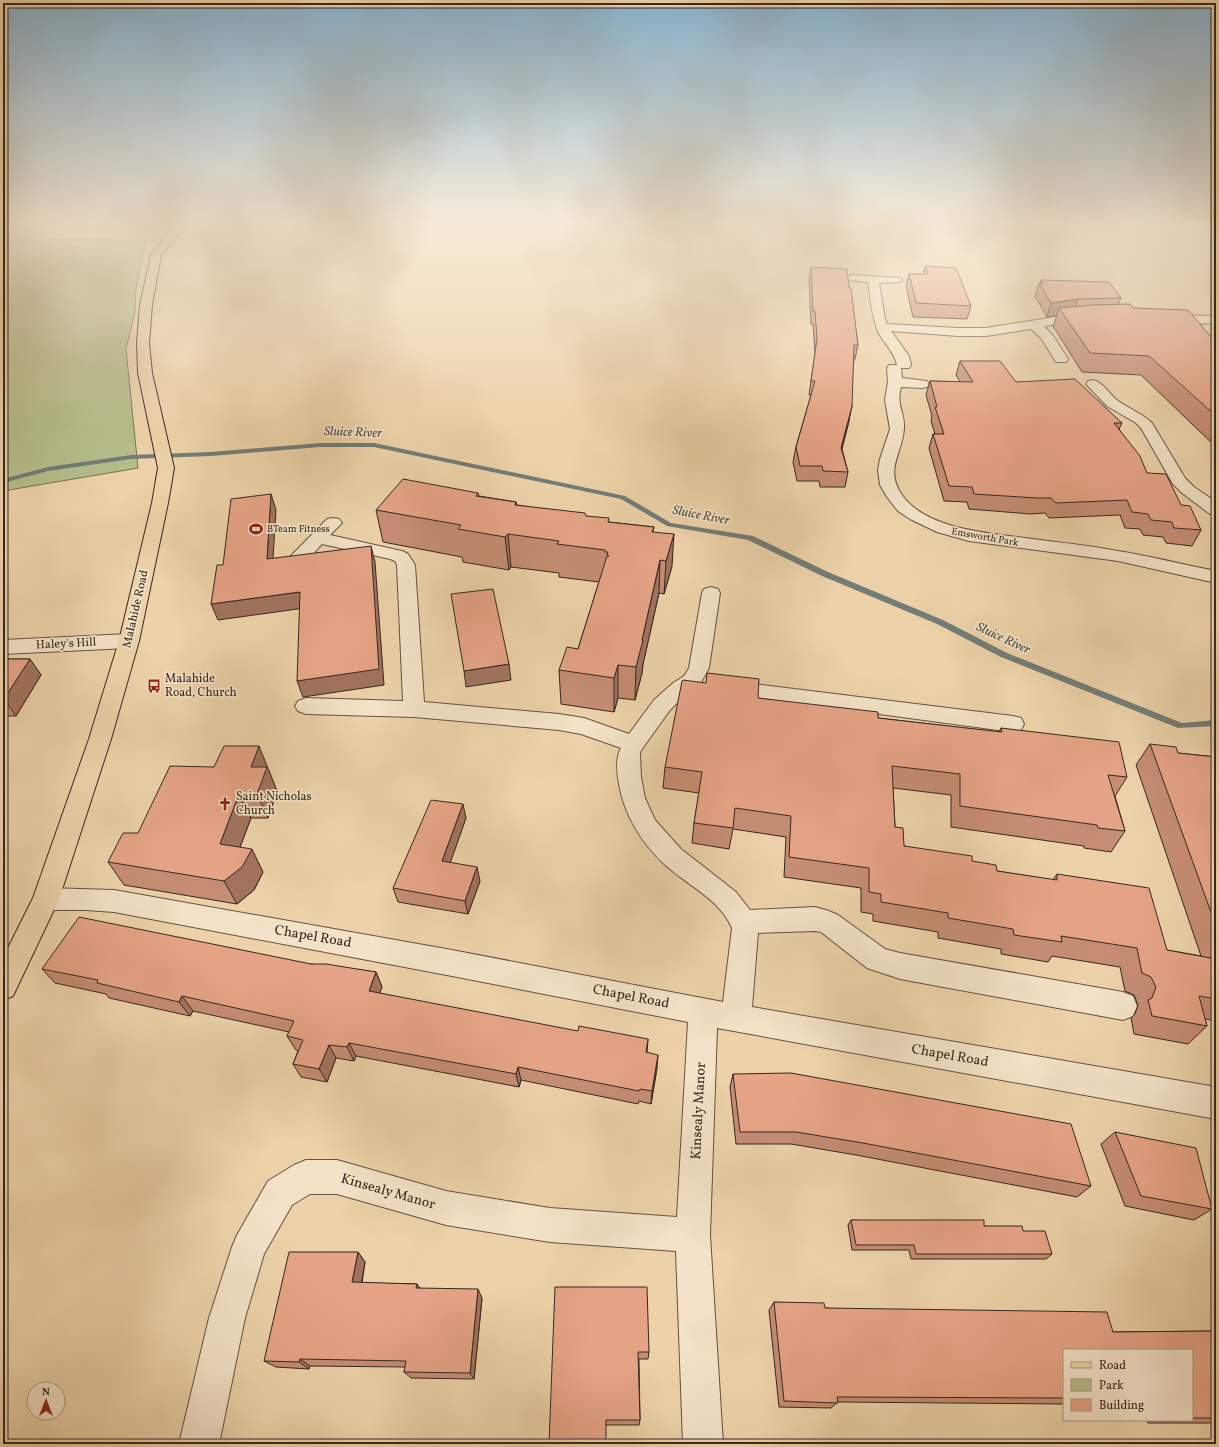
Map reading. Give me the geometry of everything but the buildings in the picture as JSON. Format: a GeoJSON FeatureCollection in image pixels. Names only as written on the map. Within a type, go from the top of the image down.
{"type":"FeatureCollection","features":[{"type":"Feature","properties":{"kind":"main road","name":"Malahide Road"},"geometry":{"type":"LineString","coordinates":[[3,987],[46,899],[100,739],[129,641],[160,503],[166,468],[145,373],[143,343],[148,292]]}},
{"type":"Feature","properties":{"kind":"street"},"geometry":{"type":"LineString","coordinates":[[875,292],[879,320],[883,326],[884,333],[902,356],[898,372],[922,384]]}},
{"type":"Feature","properties":{"kind":"street"},"geometry":{"type":"LineString","coordinates":[[883,326],[958,332],[986,332],[1073,318],[1094,318]]}},
{"type":"Feature","properties":{"kind":"street"},"geometry":{"type":"LineString","coordinates":[[1155,319],[1216,320]]}},
{"type":"Feature","properties":{"kind":"street"},"geometry":{"type":"LineString","coordinates":[[1032,324],[1046,334],[1061,360]]}},
{"type":"Feature","properties":{"kind":"street","name":"Emsworth Park"},"geometry":{"type":"LineString","coordinates":[[898,372],[891,399],[897,429],[888,456],[886,472],[890,487],[900,502],[921,519],[947,531],[969,536],[1118,556],[1216,577]]}},
{"type":"Feature","properties":{"kind":"street"},"geometry":{"type":"LineString","coordinates":[[1112,384],[1086,384],[1147,426],[1166,462],[1179,481],[1188,490],[1216,510]]}},
{"type":"Feature","properties":{"kind":"street"},"geometry":{"type":"LineString","coordinates":[[294,562],[333,524]]}},
{"type":"Feature","properties":{"kind":"street"},"geometry":{"type":"LineString","coordinates":[[318,538],[396,555],[402,558],[406,565],[414,709]]}},
{"type":"Feature","properties":{"kind":"street"},"geometry":{"type":"LineString","coordinates":[[692,682],[698,668],[711,592]]}},
{"type":"Feature","properties":{"kind":"street","name":"Haley's Hill"},"geometry":{"type":"LineString","coordinates":[[3,647],[129,641]]}},
{"type":"Feature","properties":{"kind":"street"},"geometry":{"type":"LineString","coordinates":[[736,1018],[745,928],[743,922],[739,914],[727,900],[672,856],[646,826],[633,798],[629,777],[629,753],[662,705],[680,688],[692,682],[1013,724]]}},
{"type":"Feature","properties":{"kind":"street"},"geometry":{"type":"LineString","coordinates":[[306,706],[414,709],[558,722],[584,726],[634,744]]}},
{"type":"Feature","properties":{"kind":"street","name":"Chapel Road"},"geometry":{"type":"LineString","coordinates":[[46,899],[114,901],[452,963],[736,1018],[1216,1103]]}},
{"type":"Feature","properties":{"kind":"street"},"geometry":{"type":"LineString","coordinates":[[743,922],[815,919],[829,923],[877,959],[900,966],[1123,1006]]}},
{"type":"Feature","properties":{"kind":"street","name":"Kinsealy Manor"},"geometry":{"type":"LineString","coordinates":[[703,1011],[692,1235],[703,1444]]}},
{"type":"Feature","properties":{"kind":"street","name":"Kinsealy Manor"},"geometry":{"type":"LineString","coordinates":[[199,1444],[227,1318],[249,1247],[280,1193],[306,1177],[337,1177],[446,1208],[550,1225],[692,1235]]}},
{"type":"Feature","properties":{"kind":"green space"},"geometry":{"type":"Polygon","coordinates":[[[3,292],[136,292],[135,312],[126,349],[138,468],[3,491],[3,292]]]}},
{"type":"Feature","properties":{"kind":"waterway","name":"Sluice River"},"geometry":{"type":"LineString","coordinates":[[3,481],[48,469],[131,457],[211,454],[320,445],[374,445],[623,497],[669,525],[750,538],[825,574],[940,622],[1004,655],[1181,726],[1216,723]]}},
{"type":"Feature","properties":{"kind":"place","name":"BTeam Fitness"},"geometry":{"type":"Point","coordinates":[256,529]}},
{"type":"Feature","properties":{"kind":"place","name":"Malahide Road, Church"},"geometry":{"type":"Point","coordinates":[154,686]}},
{"type":"Feature","properties":{"kind":"place","name":"Saint Nicholas Church"},"geometry":{"type":"Point","coordinates":[225,804]}}]}
